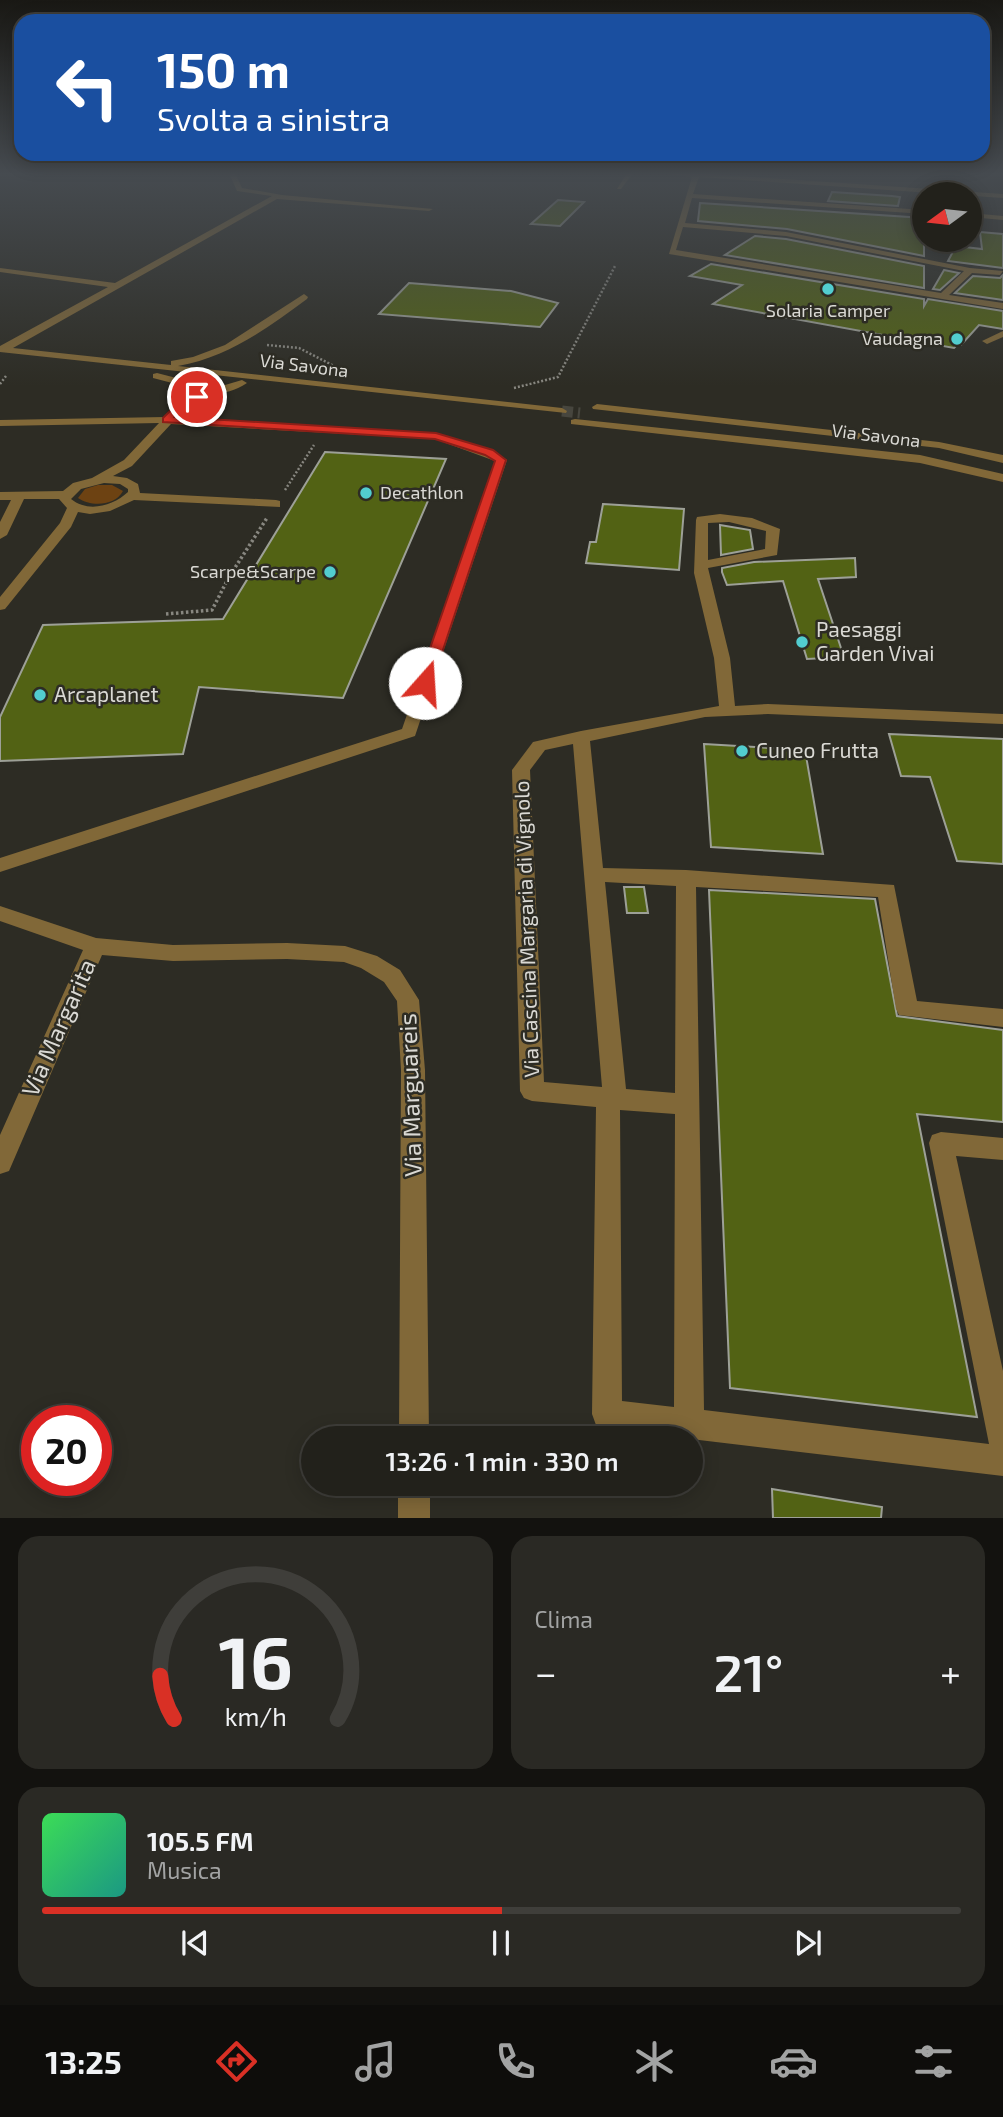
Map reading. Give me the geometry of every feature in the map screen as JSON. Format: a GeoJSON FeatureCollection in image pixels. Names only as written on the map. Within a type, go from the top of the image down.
{"type":"FeatureCollection","features":[{"type":"Feature","properties":{"kind":"street"},"geometry":{"type":"LineString","coordinates":[[1,352],[193,244]]}},
{"type":"Feature","properties":{"kind":"street"},"geometry":{"type":"LineString","coordinates":[[674,244],[672,252],[1003,306]]}},
{"type":"Feature","properties":{"kind":"street"},"geometry":{"type":"LineString","coordinates":[[834,244],[1000,273]]}},
{"type":"Feature","properties":{"kind":"street"},"geometry":{"type":"LineString","coordinates":[[0,270],[117,286]]}},
{"type":"Feature","properties":{"kind":"street"},"geometry":{"type":"LineString","coordinates":[[943,296],[971,270]]}},
{"type":"Feature","properties":{"kind":"street"},"geometry":{"type":"LineString","coordinates":[[147,369],[187,362],[239,344],[304,297]]}},
{"type":"Feature","properties":{"kind":"street"},"geometry":{"type":"LineString","coordinates":[[987,341],[1003,334]]}},
{"type":"Feature","properties":{"kind":"street"},"geometry":{"type":"LineString","coordinates":[[0,536],[25,495],[97,480],[128,463],[184,403],[206,391],[245,380],[234,360],[239,344]]}},
{"type":"Feature","properties":{"kind":"street","name":"Via Savona"},"geometry":{"type":"LineString","coordinates":[[1,352],[560,416]]}},
{"type":"Feature","properties":{"kind":"street"},"geometry":{"type":"LineString","coordinates":[[147,369],[180,382],[187,390],[184,403]]}},
{"type":"Feature","properties":{"kind":"street"},"geometry":{"type":"LineString","coordinates":[[597,407],[939,444],[1003,459]]}},
{"type":"Feature","properties":{"kind":"street","name":"Via Savona"},"geometry":{"type":"LineString","coordinates":[[1003,468],[954,456],[902,448],[578,418],[920,458],[1003,478]]}},
{"type":"Feature","properties":{"kind":"street"},"geometry":{"type":"LineString","coordinates":[[0,423],[166,420],[436,436],[489,453],[501,460],[409,732],[0,864]]}},
{"type":"Feature","properties":{"kind":"street"},"geometry":{"type":"LineString","coordinates":[[56,535],[102,509],[121,504],[132,489],[128,463]]}},
{"type":"Feature","properties":{"kind":"street"},"geometry":{"type":"LineString","coordinates":[[97,480],[159,496],[276,504]]}},
{"type":"Feature","properties":{"kind":"street"},"geometry":{"type":"LineString","coordinates":[[0,496],[66,495],[77,486]]}},
{"type":"Feature","properties":{"kind":"street"},"geometry":{"type":"LineString","coordinates":[[66,495],[68,504],[74,507],[102,509]]}},
{"type":"Feature","properties":{"kind":"street"},"geometry":{"type":"LineString","coordinates":[[0,606],[71,517],[74,507]]}},
{"type":"Feature","properties":{"kind":"street"},"geometry":{"type":"LineString","coordinates":[[701,569],[772,552],[773,529],[743,520],[715,516],[702,520],[701,569],[717,630],[727,689],[727,710]]}},
{"type":"Feature","properties":{"kind":"street","name":"Via Cascina Margaria di Vignolo"},"geometry":{"type":"LineString","coordinates":[[611,1099],[532,1091],[521,770],[539,746],[678,716],[727,710],[768,709],[1003,719]]}},
{"type":"Feature","properties":{"kind":"street"},"geometry":{"type":"LineString","coordinates":[[581,736],[611,1099],[607,1414],[1003,1461]]}},
{"type":"Feature","properties":{"kind":"street"},"geometry":{"type":"LineString","coordinates":[[594,874],[887,890],[908,1009],[1003,1018]]}},
{"type":"Feature","properties":{"kind":"street"},"geometry":{"type":"LineString","coordinates":[[686,877],[689,1423]]}},
{"type":"Feature","properties":{"kind":"street","name":"Via Margarita"},"geometry":{"type":"LineString","coordinates":[[0,913],[95,947],[0,1163]]}},
{"type":"Feature","properties":{"kind":"street","name":"Via Marguareis"},"geometry":{"type":"LineString","coordinates":[[95,947],[173,953],[287,951],[345,954],[369,962],[392,976],[408,1000],[413,1070],[414,1426]]}},
{"type":"Feature","properties":{"kind":"street"},"geometry":{"type":"LineString","coordinates":[[611,1099],[687,1104]]}},
{"type":"Feature","properties":{"kind":"street"},"geometry":{"type":"LineString","coordinates":[[1003,1149],[941,1143],[1003,1441]]}},
{"type":"Feature","properties":{"kind":"street"},"geometry":{"type":"LineString","coordinates":[[414,1496],[414,1518]]}},
{"type":"Feature","properties":{"kind":"path"},"geometry":{"type":"LineString","coordinates":[[505,389],[558,377],[615,267]]}},
{"type":"Feature","properties":{"kind":"path"},"geometry":{"type":"LineString","coordinates":[[234,360],[257,346],[291,344],[304,348],[352,374]]}},
{"type":"Feature","properties":{"kind":"path"},"geometry":{"type":"LineString","coordinates":[[0,384],[6,376]]}},
{"type":"Feature","properties":{"kind":"path"},"geometry":{"type":"LineString","coordinates":[[166,614],[212,610],[229,577],[314,445],[322,445]]}},
{"type":"Feature","properties":{"kind":"shaded area"},"geometry":{"type":"Polygon","coordinates":[[[112,485],[123,491],[114,500],[102,504],[89,503],[78,498],[85,489],[112,485]]]}},
{"type":"Feature","properties":{"kind":"building"},"geometry":{"type":"Polygon","coordinates":[[[743,244],[811,244],[924,266],[924,288],[725,255],[743,244]]]}},
{"type":"Feature","properties":{"kind":"building"},"geometry":{"type":"Polygon","coordinates":[[[862,244],[912,244],[912,252],[924,252],[924,256],[862,244]]]}},
{"type":"Feature","properties":{"kind":"building"},"geometry":{"type":"Polygon","coordinates":[[[982,244],[1003,244],[1003,268],[948,261],[953,252],[982,252],[982,244]]]}},
{"type":"Feature","properties":{"kind":"building"},"geometry":{"type":"Polygon","coordinates":[[[711,264],[924,299],[924,306],[928,299],[1003,311],[1003,329],[979,325],[961,345],[954,348],[713,304],[742,285],[690,276],[711,264]]]}},
{"type":"Feature","properties":{"kind":"building"},"geometry":{"type":"Polygon","coordinates":[[[944,270],[959,273],[940,290],[933,289],[944,270]]]}},
{"type":"Feature","properties":{"kind":"building"},"geometry":{"type":"Polygon","coordinates":[[[1003,275],[1003,300],[955,293],[973,276],[1000,278],[1003,275]]]}},
{"type":"Feature","properties":{"kind":"building"},"geometry":{"type":"Polygon","coordinates":[[[409,283],[511,291],[558,303],[540,327],[379,314],[409,283]]]}},
{"type":"Feature","properties":{"kind":"building"},"geometry":{"type":"Polygon","coordinates":[[[325,452],[446,459],[343,698],[199,687],[183,754],[0,761],[0,717],[43,625],[223,619],[325,452]]]}},
{"type":"Feature","properties":{"kind":"building"},"geometry":{"type":"Polygon","coordinates":[[[603,504],[684,509],[679,570],[586,563],[590,542],[596,542],[603,504]]]}},
{"type":"Feature","properties":{"kind":"building"},"geometry":{"type":"Polygon","coordinates":[[[720,525],[750,530],[753,549],[721,555],[720,525]]]}},
{"type":"Feature","properties":{"kind":"building"},"geometry":{"type":"Polygon","coordinates":[[[855,558],[856,577],[818,579],[844,657],[807,659],[783,581],[727,585],[722,572],[722,568],[754,562],[855,558]]]}},
{"type":"Feature","properties":{"kind":"building"},"geometry":{"type":"Polygon","coordinates":[[[889,734],[1003,739],[1003,864],[957,861],[930,777],[901,776],[889,734]]]}},
{"type":"Feature","properties":{"kind":"building"},"geometry":{"type":"Polygon","coordinates":[[[704,744],[805,750],[823,854],[711,847],[704,744]]]}},
{"type":"Feature","properties":{"kind":"building"},"geometry":{"type":"Polygon","coordinates":[[[624,887],[644,887],[648,913],[627,913],[624,887]]]}},
{"type":"Feature","properties":{"kind":"building"},"geometry":{"type":"Polygon","coordinates":[[[709,890],[875,899],[897,1016],[1003,1030],[1003,1122],[917,1114],[977,1417],[730,1388],[709,890]]]}},
{"type":"Feature","properties":{"kind":"building"},"geometry":{"type":"Polygon","coordinates":[[[772,1489],[882,1507],[881,1518],[773,1518],[772,1489]]]}},
{"type":"Feature","properties":{"kind":"tunnel"},"geometry":{"type":"LineString","coordinates":[[562,411],[580,413]]}},
{"type":"Feature","properties":{"kind":"place","name":"Solaria Camper"},"geometry":{"type":"Point","coordinates":[828,289]}},
{"type":"Feature","properties":{"kind":"place","name":"Vaudagna"},"geometry":{"type":"Point","coordinates":[957,339]}},
{"type":"Feature","properties":{"kind":"place","name":"Decathlon"},"geometry":{"type":"Point","coordinates":[366,493]}},
{"type":"Feature","properties":{"kind":"place","name":"Scarpe&Scarpe"},"geometry":{"type":"Point","coordinates":[330,572]}},
{"type":"Feature","properties":{"kind":"place","name":"Paesaggi Garden Vivai"},"geometry":{"type":"Point","coordinates":[802,642]}},
{"type":"Feature","properties":{"kind":"place","name":"Arcaplanet"},"geometry":{"type":"Point","coordinates":[40,695]}},
{"type":"Feature","properties":{"kind":"place","name":"Cuneo Frutta"},"geometry":{"type":"Point","coordinates":[742,751]}},
{"type":"Feature","properties":{"kind":"route"},"geometry":{"type":"LineString","coordinates":[[197,397],[184,403],[166,420],[436,436],[489,453],[501,460],[425,683]]}}]}
